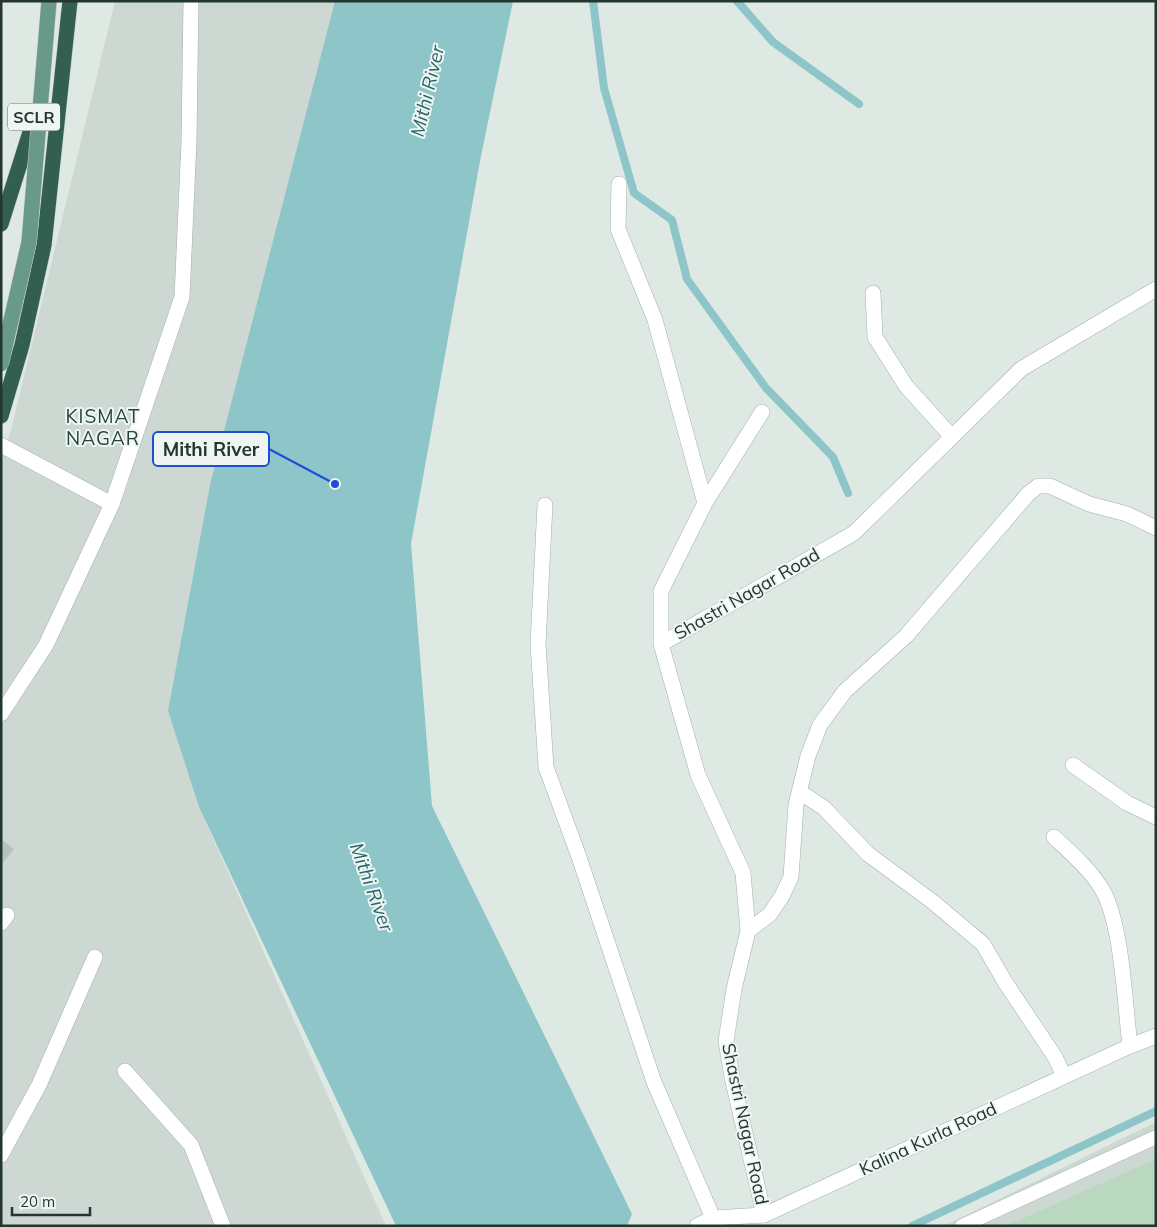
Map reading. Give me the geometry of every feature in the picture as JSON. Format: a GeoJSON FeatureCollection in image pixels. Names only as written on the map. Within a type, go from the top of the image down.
{"type":"FeatureCollection","features":[{"type":"Feature","properties":{"kind":"highway","name":"SCLR"},"geometry":{"type":"LineString","coordinates":[[1,224],[68,6]]}},
{"type":"Feature","properties":{"kind":"highway"},"geometry":{"type":"LineString","coordinates":[[1,416],[22,345],[44,245],[68,6]]}},
{"type":"Feature","properties":{"kind":"main road"},"geometry":{"type":"LineString","coordinates":[[1,364],[29,242],[49,1]]}},
{"type":"Feature","properties":{"kind":"street"},"geometry":{"type":"LineString","coordinates":[[1,714],[46,645],[112,504],[182,297],[189,141],[191,1]]}},
{"type":"Feature","properties":{"kind":"street"},"geometry":{"type":"LineString","coordinates":[[619,184],[618,229],[655,320],[704,503]]}},
{"type":"Feature","properties":{"kind":"street","name":"Shastri Nagar Road"},"geometry":{"type":"LineString","coordinates":[[764,1215],[732,1077],[726,1041],[734,990],[748,931],[743,873],[698,775],[660,644],[854,533],[1021,370],[1156,289]]}},
{"type":"Feature","properties":{"kind":"street"},"geometry":{"type":"LineString","coordinates":[[872,293],[875,337],[906,386],[952,437]]}},
{"type":"Feature","properties":{"kind":"street"},"geometry":{"type":"LineString","coordinates":[[660,644],[661,591],[704,503],[762,412]]}},
{"type":"Feature","properties":{"kind":"street"},"geometry":{"type":"LineString","coordinates":[[1,445],[112,504]]}},
{"type":"Feature","properties":{"kind":"street"},"geometry":{"type":"LineString","coordinates":[[748,931],[770,914],[782,896],[791,877],[796,805],[808,756],[820,725],[845,692],[906,636],[1028,494],[1038,486],[1050,486],[1089,504],[1127,514],[1156,528]]}},
{"type":"Feature","properties":{"kind":"street"},"geometry":{"type":"LineString","coordinates":[[545,505],[538,644],[546,767],[579,857],[654,1082],[712,1218]]}},
{"type":"Feature","properties":{"kind":"street"},"geometry":{"type":"LineString","coordinates":[[1073,765],[1127,803],[1156,817]]}},
{"type":"Feature","properties":{"kind":"street"},"geometry":{"type":"LineString","coordinates":[[800,792],[824,808],[868,854],[933,902],[983,944],[1005,982],[1055,1057],[1064,1076]]}},
{"type":"Feature","properties":{"kind":"street"},"geometry":{"type":"LineString","coordinates":[[1054,837],[1086,868],[1103,891],[1114,923],[1130,1046]]}},
{"type":"Feature","properties":{"kind":"street"},"geometry":{"type":"LineString","coordinates":[[1,1155],[39,1085],[95,957]]}},
{"type":"Feature","properties":{"kind":"street","name":"Kalina Kurla Road"},"geometry":{"type":"LineString","coordinates":[[697,1226],[712,1218],[764,1215],[1064,1076],[1156,1036]]}},
{"type":"Feature","properties":{"kind":"street"},"geometry":{"type":"LineString","coordinates":[[125,1071],[190,1145],[223,1226]]}},
{"type":"Feature","properties":{"kind":"street"},"geometry":{"type":"LineString","coordinates":[[750,1226],[764,1215]]}},
{"type":"Feature","properties":{"kind":"lane"},"geometry":{"type":"LineString","coordinates":[[962,1226],[1156,1137]]}},
{"type":"Feature","properties":{"kind":"shaded area"},"geometry":{"type":"Polygon","coordinates":[[[115,1],[340,1],[168,711],[199,807],[386,1226],[1,1226],[1,456],[10,434],[115,1]]]}},
{"type":"Feature","properties":{"kind":"shaded area"},"geometry":{"type":"Polygon","coordinates":[[[1156,1122],[1156,1226],[944,1226],[1156,1122]]]}},
{"type":"Feature","properties":{"kind":"green space"},"geometry":{"type":"Polygon","coordinates":[[[1156,1159],[1156,1226],[1006,1226],[1156,1159]]]}},
{"type":"Feature","properties":{"kind":"water"},"geometry":{"type":"Polygon","coordinates":[[[335,1],[513,1],[480,161],[411,544],[432,806],[632,1214],[627,1226],[396,1226],[199,807],[168,711],[210,485],[335,1]]]}},
{"type":"Feature","properties":{"kind":"building"},"geometry":{"type":"Polygon","coordinates":[[[1,839],[14,849],[1,865],[1,839]]]}},
{"type":"Feature","properties":{"kind":"waterway"},"geometry":{"type":"LineString","coordinates":[[593,1],[604,88],[634,193],[672,220],[687,279],[766,388],[833,457],[848,493]]}},
{"type":"Feature","properties":{"kind":"waterway"},"geometry":{"type":"LineString","coordinates":[[737,1],[773,42],[859,104]]}},
{"type":"Feature","properties":{"kind":"waterway"},"geometry":{"type":"LineString","coordinates":[[912,1226],[1156,1111]]}},
{"type":"Feature","properties":{"kind":"place","name":"Mithi River"},"geometry":{"type":"Point","coordinates":[335,484]}},
{"type":"Feature","properties":{"kind":"district","name":"KISMAT NAGAR"},"geometry":{"type":"Point","coordinates":[103,427]}}]}
